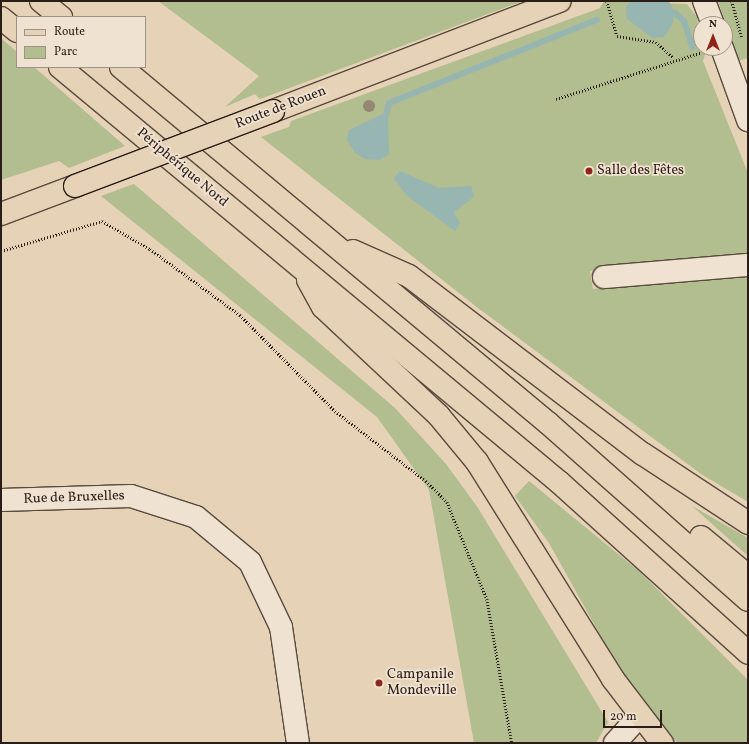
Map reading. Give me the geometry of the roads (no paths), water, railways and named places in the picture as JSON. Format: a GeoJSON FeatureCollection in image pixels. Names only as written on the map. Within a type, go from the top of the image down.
{"type":"FeatureCollection","features":[{"type":"Feature","properties":{"kind":"main road"},"geometry":{"type":"LineString","coordinates":[[41,1],[60,16]]}},
{"type":"Feature","properties":{"kind":"main road","name":"Route de Rouen"},"geometry":{"type":"LineString","coordinates":[[1,214],[560,1]]}},
{"type":"Feature","properties":{"kind":"main road"},"geometry":{"type":"LineString","coordinates":[[1,18],[16,30]]}},
{"type":"Feature","properties":{"kind":"main road","name":"Périphérique Nord"},"geometry":{"type":"LineString","coordinates":[[61,68],[618,532],[748,653]]}},
{"type":"Feature","properties":{"kind":"main road"},"geometry":{"type":"LineString","coordinates":[[122,68],[548,423],[748,600]]}},
{"type":"Feature","properties":{"kind":"main road"},"geometry":{"type":"LineString","coordinates":[[326,238],[409,276],[643,454],[748,523]]}},
{"type":"Feature","properties":{"kind":"main road"},"geometry":{"type":"LineString","coordinates":[[303,270],[323,307],[439,416],[477,462],[639,716],[662,743]]}},
{"type":"Feature","properties":{"kind":"main road"},"geometry":{"type":"LineString","coordinates":[[548,423],[575,430],[748,576]]}},
{"type":"Feature","properties":{"kind":"street"},"geometry":{"type":"LineString","coordinates":[[704,1],[710,16]]}},
{"type":"Feature","properties":{"kind":"street"},"geometry":{"type":"LineString","coordinates":[[724,56],[748,120]]}},
{"type":"Feature","properties":{"kind":"street"},"geometry":{"type":"LineString","coordinates":[[604,277],[748,265]]}},
{"type":"Feature","properties":{"kind":"street","name":"Rue de Bruxelles"},"geometry":{"type":"LineString","coordinates":[[1,500],[131,496],[202,522],[250,562],[281,627],[298,743]]}},
{"type":"Feature","properties":{"kind":"street"},"geometry":{"type":"LineString","coordinates":[[615,743],[639,716]]}},
{"type":"Feature","properties":{"kind":"water"},"geometry":{"type":"Polygon","coordinates":[[[630,1],[669,1],[675,13],[672,25],[664,37],[653,38],[627,19],[626,7],[630,1]]]}},
{"type":"Feature","properties":{"kind":"water"},"geometry":{"type":"Polygon","coordinates":[[[383,114],[388,116],[389,154],[380,160],[365,159],[355,153],[347,140],[349,130],[383,114]]]}},
{"type":"Feature","properties":{"kind":"water"},"geometry":{"type":"Polygon","coordinates":[[[400,171],[439,188],[471,186],[474,197],[454,212],[460,223],[455,231],[406,195],[394,178],[400,171]]]}},
{"type":"Feature","properties":{"kind":"waterway"},"geometry":{"type":"LineString","coordinates":[[675,13],[684,21],[693,48]]}},
{"type":"Feature","properties":{"kind":"waterway"},"geometry":{"type":"LineString","coordinates":[[386,115],[389,103],[597,20]]}},
{"type":"Feature","properties":{"kind":"place","name":"Salle des Fêtes"},"geometry":{"type":"Point","coordinates":[589,171]}},
{"type":"Feature","properties":{"kind":"place","name":"Campanile Mondeville"},"geometry":{"type":"Point","coordinates":[379,683]}}]}
